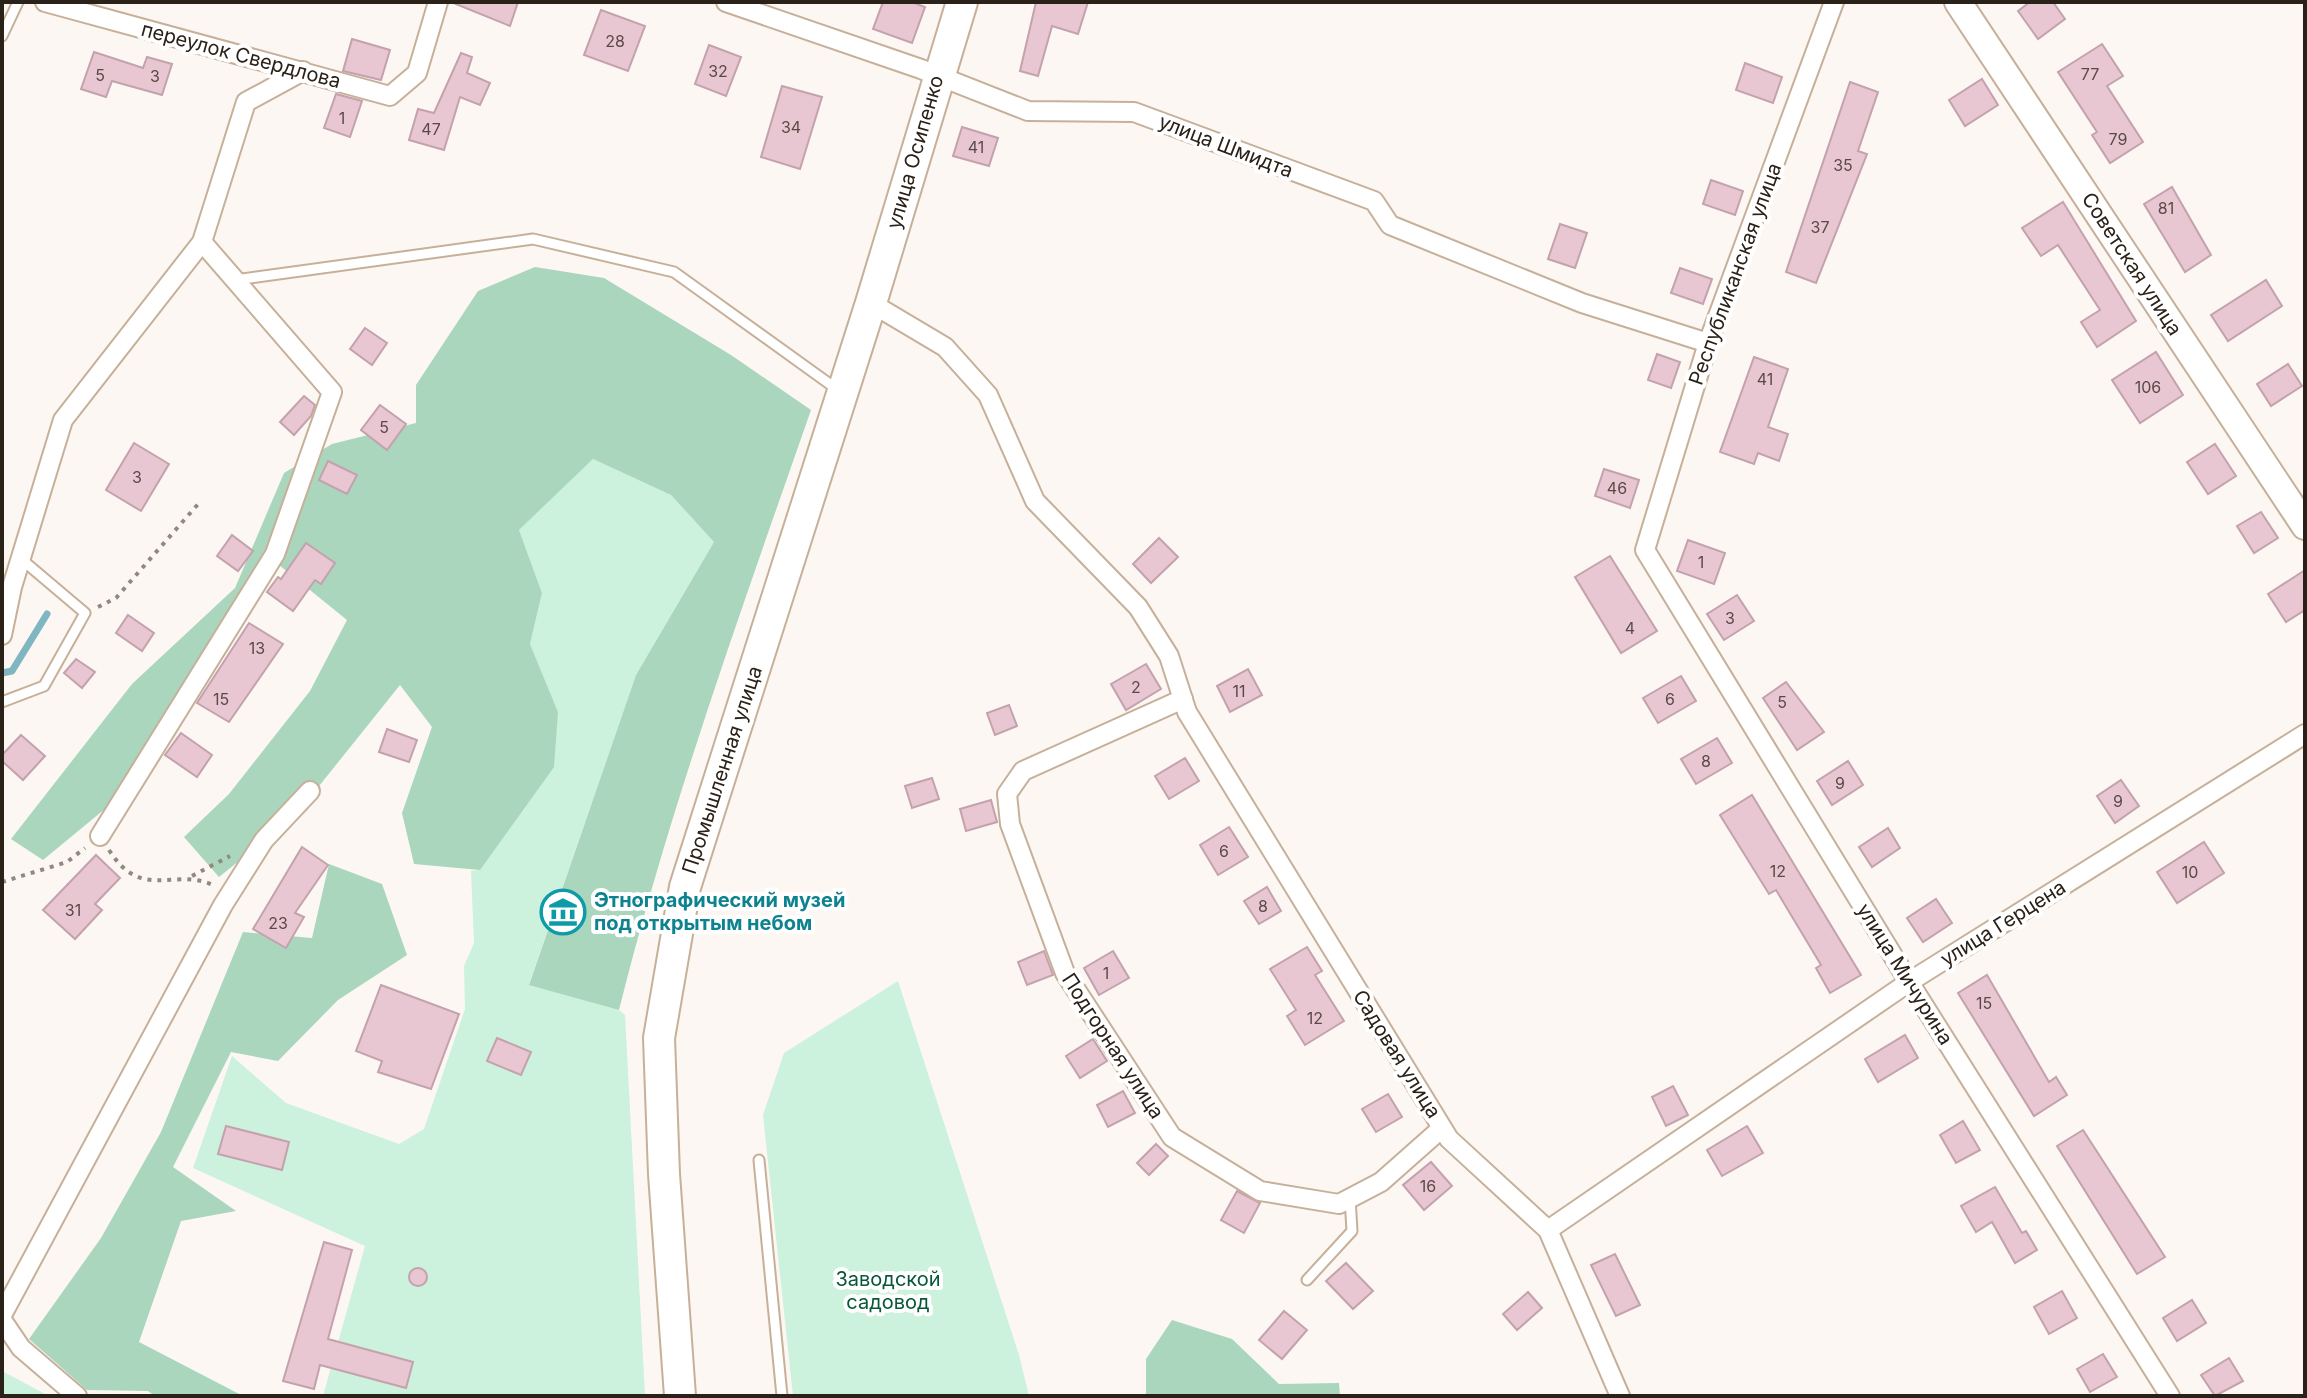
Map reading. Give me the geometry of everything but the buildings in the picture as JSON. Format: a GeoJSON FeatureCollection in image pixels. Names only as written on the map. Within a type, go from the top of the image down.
{"type":"FeatureCollection","features":[{"type":"Feature","properties":{"kind":"main road","name":"улица Осипенко"},"geometry":{"type":"LineString","coordinates":[[871,303],[937,76],[962,2]]}},
{"type":"Feature","properties":{"kind":"main road","name":"Промышленная улица"},"geometry":{"type":"LineString","coordinates":[[680,1396],[664,1174],[659,1038],[685,887],[871,303]]}},
{"type":"Feature","properties":{"kind":"street","name":"переулок Свердлова"},"geometry":{"type":"LineString","coordinates":[[45,2],[390,96],[417,73],[438,2]]}},
{"type":"Feature","properties":{"kind":"street","name":"улица Шмидта"},"geometry":{"type":"LineString","coordinates":[[726,2],[1028,111],[1134,112],[1374,201],[1390,225],[1582,303],[1708,343]]}},
{"type":"Feature","properties":{"kind":"street","name":"Республиканская улица"},"geometry":{"type":"LineString","coordinates":[[1645,550],[1708,343],[1834,2]]}},
{"type":"Feature","properties":{"kind":"street","name":"Советская улица"},"geometry":{"type":"LineString","coordinates":[[1958,2],[2305,526]]}},
{"type":"Feature","properties":{"kind":"street"},"geometry":{"type":"LineString","coordinates":[[2,635],[20,558],[63,420],[202,242],[246,102],[303,71]]}},
{"type":"Feature","properties":{"kind":"street"},"geometry":{"type":"LineString","coordinates":[[100,836],[275,554],[332,392],[202,242]]}},
{"type":"Feature","properties":{"kind":"street","name":"Садовая улица"},"geometry":{"type":"LineString","coordinates":[[871,303],[945,347],[988,395],[1035,501],[1138,607],[1169,656],[1187,712],[1449,1139],[1548,1230],[1620,1396]]}},
{"type":"Feature","properties":{"kind":"street","name":"улица Мичурина"},"geometry":{"type":"LineString","coordinates":[[1645,550],[1909,982],[2170,1396]]}},
{"type":"Feature","properties":{"kind":"street","name":"Подгорная улица"},"geometry":{"type":"LineString","coordinates":[[1183,699],[1023,771],[1007,794],[1010,824],[1065,973],[1172,1137],[1260,1191],[1339,1204],[1381,1182],[1442,1128]]}},
{"type":"Feature","properties":{"kind":"street","name":"улица Герцена"},"geometry":{"type":"LineString","coordinates":[[1548,1230],[1909,982],[2305,734]]}},
{"type":"Feature","properties":{"kind":"street"},"geometry":{"type":"LineString","coordinates":[[77,1396],[21,1348],[2,1318],[208,934],[264,840],[310,791]]}},
{"type":"Feature","properties":{"kind":"lane"},"geometry":{"type":"LineString","coordinates":[[2,36],[18,2]]}},
{"type":"Feature","properties":{"kind":"lane"},"geometry":{"type":"LineString","coordinates":[[235,280],[533,239],[674,272],[842,392]]}},
{"type":"Feature","properties":{"kind":"lane"},"geometry":{"type":"LineString","coordinates":[[2,702],[44,686],[85,613],[20,558]]}},
{"type":"Feature","properties":{"kind":"lane"},"geometry":{"type":"LineString","coordinates":[[759,1160],[782,1396]]}},
{"type":"Feature","properties":{"kind":"lane"},"geometry":{"type":"LineString","coordinates":[[1307,1280],[1352,1231],[1350,1198]]}},
{"type":"Feature","properties":{"kind":"path"},"geometry":{"type":"LineString","coordinates":[[85,613],[116,598],[199,503]]}},
{"type":"Feature","properties":{"kind":"path"},"geometry":{"type":"LineString","coordinates":[[2,882],[67,862],[100,836]]}},
{"type":"Feature","properties":{"kind":"path"},"geometry":{"type":"LineString","coordinates":[[125,870],[164,883],[190,878],[212,884]]}},
{"type":"Feature","properties":{"kind":"green space"},"geometry":{"type":"Polygon","coordinates":[[[535,267],[604,278],[731,355],[811,410],[684,783],[619,1010],[529,985],[636,675],[714,542],[671,495],[593,459],[519,530],[542,593],[530,644],[558,712],[554,767],[480,870],[414,864],[402,813],[432,727],[400,685],[295,816],[219,877],[184,837],[229,794],[310,691],[347,620],[274,561],[201,655],[123,794],[43,860],[11,839],[132,684],[235,588],[284,473],[332,444],[416,423],[416,385],[478,291],[535,267]]]}},
{"type":"Feature","properties":{"kind":"green space"},"geometry":{"type":"Polygon","coordinates":[[[593,459],[671,495],[714,542],[636,675],[529,984],[619,1010],[625,1015],[645,1396],[323,1396],[365,1246],[193,1168],[232,1056],[286,1103],[399,1144],[424,1129],[465,1009],[464,966],[474,943],[471,871],[480,870],[558,712],[530,644],[542,593],[519,530],[593,459]]]}},
{"type":"Feature","properties":{"kind":"green space"},"geometry":{"type":"Polygon","coordinates":[[[329,864],[382,884],[407,955],[338,1000],[278,1061],[231,1052],[173,1167],[236,1211],[181,1221],[139,1342],[243,1396],[155,1396],[148,1391],[87,1390],[29,1339],[101,1238],[161,1132],[243,932],[312,938],[329,864]]]}},
{"type":"Feature","properties":{"kind":"green space","name":"Заводской садовод"},"geometry":{"type":"Polygon","coordinates":[[[898,981],[1019,1355],[1029,1396],[793,1396],[763,1115],[784,1053],[898,981]]]}},
{"type":"Feature","properties":{"kind":"green space"},"geometry":{"type":"Polygon","coordinates":[[[1172,1320],[1232,1339],[1279,1384],[1339,1383],[1340,1396],[1146,1396],[1146,1359],[1172,1320]]]}},
{"type":"Feature","properties":{"kind":"green space"},"geometry":{"type":"Polygon","coordinates":[[[2,1371],[49,1396],[2,1396],[2,1371]]]}},
{"type":"Feature","properties":{"kind":"waterway"},"geometry":{"type":"LineString","coordinates":[[2,673],[12,671],[47,614]]}},
{"type":"Feature","properties":{"kind":"place","name":"Этнографический музей под открытым небом"},"geometry":{"type":"Point","coordinates":[563,912]}}]}
